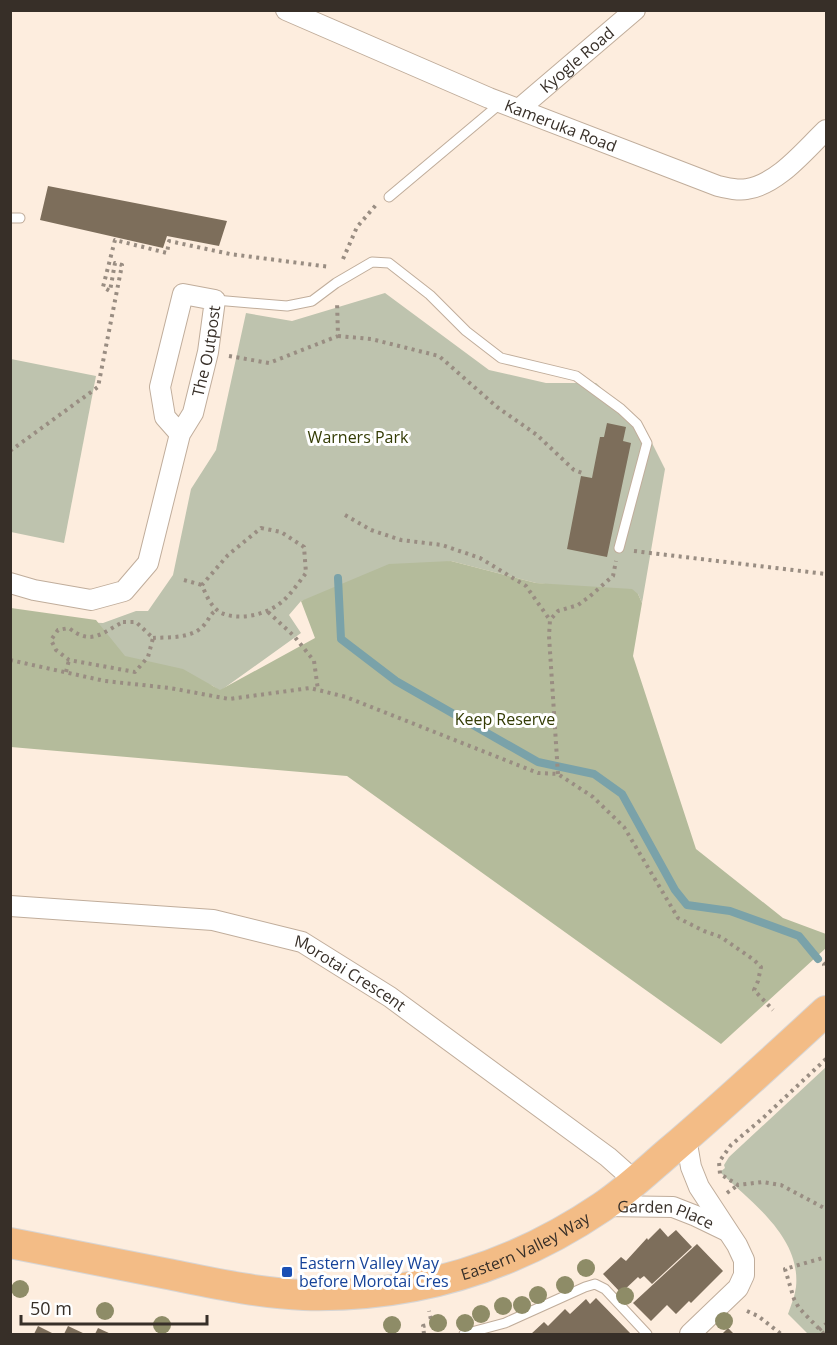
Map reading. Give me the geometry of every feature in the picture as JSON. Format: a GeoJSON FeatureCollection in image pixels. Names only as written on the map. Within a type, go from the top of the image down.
{"type":"FeatureCollection","features":[{"type":"Feature","properties":{"kind":"main road","name":"Eastern Valley Way"},"geometry":{"type":"LineString","coordinates":[[10,1243],[226,1286],[303,1295],[361,1294],[410,1287],[478,1271],[550,1239],[603,1206],[686,1138],[826,1011]]}},
{"type":"Feature","properties":{"kind":"street","name":"Kameruka Road"},"geometry":{"type":"LineString","coordinates":[[286,10],[510,106],[718,186],[740,190],[755,187],[775,176],[826,130]]}},
{"type":"Feature","properties":{"kind":"street","name":"Kyogle Road"},"geometry":{"type":"LineString","coordinates":[[510,106],[635,10]]}},
{"type":"Feature","properties":{"kind":"street","name":"The Outpost"},"geometry":{"type":"LineString","coordinates":[[10,583],[34,590],[92,600],[124,591],[148,563],[180,434],[193,413],[208,352],[215,300],[183,294],[160,387],[165,417],[180,434]]}},
{"type":"Feature","properties":{"kind":"street","name":"Morotai Crescent"},"geometry":{"type":"LineString","coordinates":[[10,906],[213,920],[302,942],[390,997],[608,1157],[635,1181]]}},
{"type":"Feature","properties":{"kind":"street","name":"Garden Place"},"geometry":{"type":"LineString","coordinates":[[686,1138],[691,1167],[699,1187],[737,1245],[744,1260],[744,1275],[738,1288],[690,1335]]}},
{"type":"Feature","properties":{"kind":"street","name":"Garden Place"},"geometry":{"type":"LineString","coordinates":[[603,1206],[673,1207],[726,1230]]}},
{"type":"Feature","properties":{"kind":"lane"},"geometry":{"type":"LineString","coordinates":[[389,197],[510,106]]}},
{"type":"Feature","properties":{"kind":"lane"},"geometry":{"type":"LineString","coordinates":[[215,300],[287,306],[312,301],[336,283],[372,262],[389,263],[430,295],[466,331],[501,358],[576,376],[621,409],[637,424],[647,443],[619,548]]}},
{"type":"Feature","properties":{"kind":"lane"},"geometry":{"type":"LineString","coordinates":[[464,1335],[505,1323],[595,1284],[605,1289],[647,1335]]}},
{"type":"Feature","properties":{"kind":"path"},"geometry":{"type":"LineString","coordinates":[[10,451],[98,387],[122,265],[116,263],[110,291],[103,286],[115,240],[167,253],[169,241],[230,254],[340,268]]}},
{"type":"Feature","properties":{"kind":"path"},"geometry":{"type":"LineString","coordinates":[[338,336],[371,339],[439,356],[496,407],[537,435],[574,470],[582,473]]}},
{"type":"Feature","properties":{"kind":"path"},"geometry":{"type":"LineString","coordinates":[[345,514],[371,530],[401,540],[442,544],[480,558],[526,586],[550,620]]}},
{"type":"Feature","properties":{"kind":"path"},"geometry":{"type":"LineString","coordinates":[[261,528],[281,532],[304,547],[306,573],[285,600],[268,612],[242,616],[222,614],[207,599],[202,585],[228,555],[261,528]]}},
{"type":"Feature","properties":{"kind":"path"},"geometry":{"type":"LineString","coordinates":[[558,774],[549,636],[550,620],[558,611],[578,605],[590,597],[613,576],[619,548],[826,574]]}},
{"type":"Feature","properties":{"kind":"path"},"geometry":{"type":"LineString","coordinates":[[184,580],[202,585]]}},
{"type":"Feature","properties":{"kind":"path"},"geometry":{"type":"LineString","coordinates":[[153,638],[148,657],[135,672],[69,660],[56,650],[51,640],[58,630],[69,628],[79,635],[92,638],[123,622],[136,622],[153,638],[192,634],[204,625],[212,613],[218,610]]}},
{"type":"Feature","properties":{"kind":"path"},"geometry":{"type":"LineString","coordinates":[[268,612],[294,636],[314,661],[318,690]]}},
{"type":"Feature","properties":{"kind":"path"},"geometry":{"type":"LineString","coordinates":[[10,660],[105,681],[170,688],[230,699],[310,688],[346,697],[538,773],[558,774],[593,797],[624,827],[678,918],[721,937],[761,967],[754,990],[773,1010]]}},
{"type":"Feature","properties":{"kind":"path"},"geometry":{"type":"LineString","coordinates":[[66,672],[69,660]]}},
{"type":"Feature","properties":{"kind":"path"},"geometry":{"type":"LineString","coordinates":[[826,963],[824,965],[826,968]]}},
{"type":"Feature","properties":{"kind":"path"},"geometry":{"type":"LineString","coordinates":[[826,1059],[731,1145],[719,1162],[720,1174],[738,1185],[763,1182],[781,1185],[826,1209]]}},
{"type":"Feature","properties":{"kind":"path"},"geometry":{"type":"LineString","coordinates":[[824,1335],[799,1308],[785,1269],[826,1257]]}},
{"type":"Feature","properties":{"kind":"path"},"geometry":{"type":"LineString","coordinates":[[740,1308],[758,1317],[781,1335]]}},
{"type":"Feature","properties":{"kind":"path"},"geometry":{"type":"LineString","coordinates":[[424,1335],[423,1326],[432,1324],[429,1311]]}},
{"type":"Feature","properties":{"kind":"path"},"geometry":{"type":"LineString","coordinates":[[819,1330],[826,1324]]}},
{"type":"Feature","properties":{"kind":"green space","name":"Warners Park"},"geometry":{"type":"Polygon","coordinates":[[[385,293],[489,370],[546,383],[596,383],[646,431],[665,469],[642,603],[638,594],[536,583],[451,561],[301,601],[289,615],[301,633],[220,691],[213,686],[157,665],[139,681],[56,621],[103,623],[136,611],[148,611],[173,575],[191,489],[216,450],[246,313],[292,321],[385,293]]]}},
{"type":"Feature","properties":{"kind":"green space"},"geometry":{"type":"Polygon","coordinates":[[[11,359],[96,376],[64,543],[11,532],[11,359]]]}},
{"type":"Feature","properties":{"kind":"green space","name":"Keep Reserve"},"geometry":{"type":"Polygon","coordinates":[[[451,561],[536,583],[632,589],[638,594],[642,603],[633,656],[696,849],[783,918],[826,934],[826,948],[721,1044],[347,776],[11,747],[11,608],[96,620],[125,656],[183,669],[220,690],[315,638],[301,601],[389,564],[451,561]]]}},
{"type":"Feature","properties":{"kind":"green space"},"geometry":{"type":"Polygon","coordinates":[[[826,1067],[826,1334],[808,1334],[788,1314],[796,1287],[795,1269],[791,1252],[783,1237],[772,1222],[720,1172],[725,1168],[724,1165],[729,1157],[826,1067]]]}},
{"type":"Feature","properties":{"kind":"building"},"geometry":{"type":"Polygon","coordinates":[[[48,186],[227,221],[219,246],[167,236],[163,248],[40,220],[48,186]]]}},
{"type":"Feature","properties":{"kind":"building"},"geometry":{"type":"Polygon","coordinates":[[[607,423],[626,427],[623,441],[631,443],[607,557],[567,549],[581,476],[592,478],[600,437],[604,437],[607,423]]]}},
{"type":"Feature","properties":{"kind":"building"},"geometry":{"type":"Polygon","coordinates":[[[660,1228],[668,1237],[676,1230],[692,1247],[652,1284],[644,1276],[640,1279],[638,1277],[621,1293],[603,1274],[621,1257],[626,1261],[647,1238],[648,1240],[660,1228]]]}},
{"type":"Feature","properties":{"kind":"building"},"geometry":{"type":"Polygon","coordinates":[[[697,1244],[723,1271],[691,1303],[689,1301],[676,1314],[667,1305],[651,1321],[633,1303],[697,1244]]]}},
{"type":"Feature","properties":{"kind":"building"},"geometry":{"type":"Polygon","coordinates":[[[596,1298],[631,1334],[531,1334],[544,1322],[548,1326],[565,1309],[570,1314],[586,1299],[590,1304],[596,1298]]]}},
{"type":"Feature","properties":{"kind":"building"},"geometry":{"type":"Polygon","coordinates":[[[38,1326],[54,1334],[34,1334],[38,1326]]]}},
{"type":"Feature","properties":{"kind":"building"},"geometry":{"type":"Polygon","coordinates":[[[68,1326],[85,1334],[64,1334],[68,1326]]]}},
{"type":"Feature","properties":{"kind":"building"},"geometry":{"type":"Polygon","coordinates":[[[98,1328],[111,1334],[95,1334],[98,1328]]]}},
{"type":"Feature","properties":{"kind":"building"},"geometry":{"type":"Polygon","coordinates":[[[728,1328],[734,1334],[722,1334],[728,1328]]]}},
{"type":"Feature","properties":{"kind":"waterway"},"geometry":{"type":"LineString","coordinates":[[338,578],[341,639],[396,681],[538,762],[594,774],[622,794],[675,890],[687,905],[730,911],[799,936],[818,959]]}},
{"type":"Feature","properties":{"kind":"place","name":"Eastern Valley Way before Morotai Cres"},"geometry":{"type":"Point","coordinates":[287,1272]}}]}
